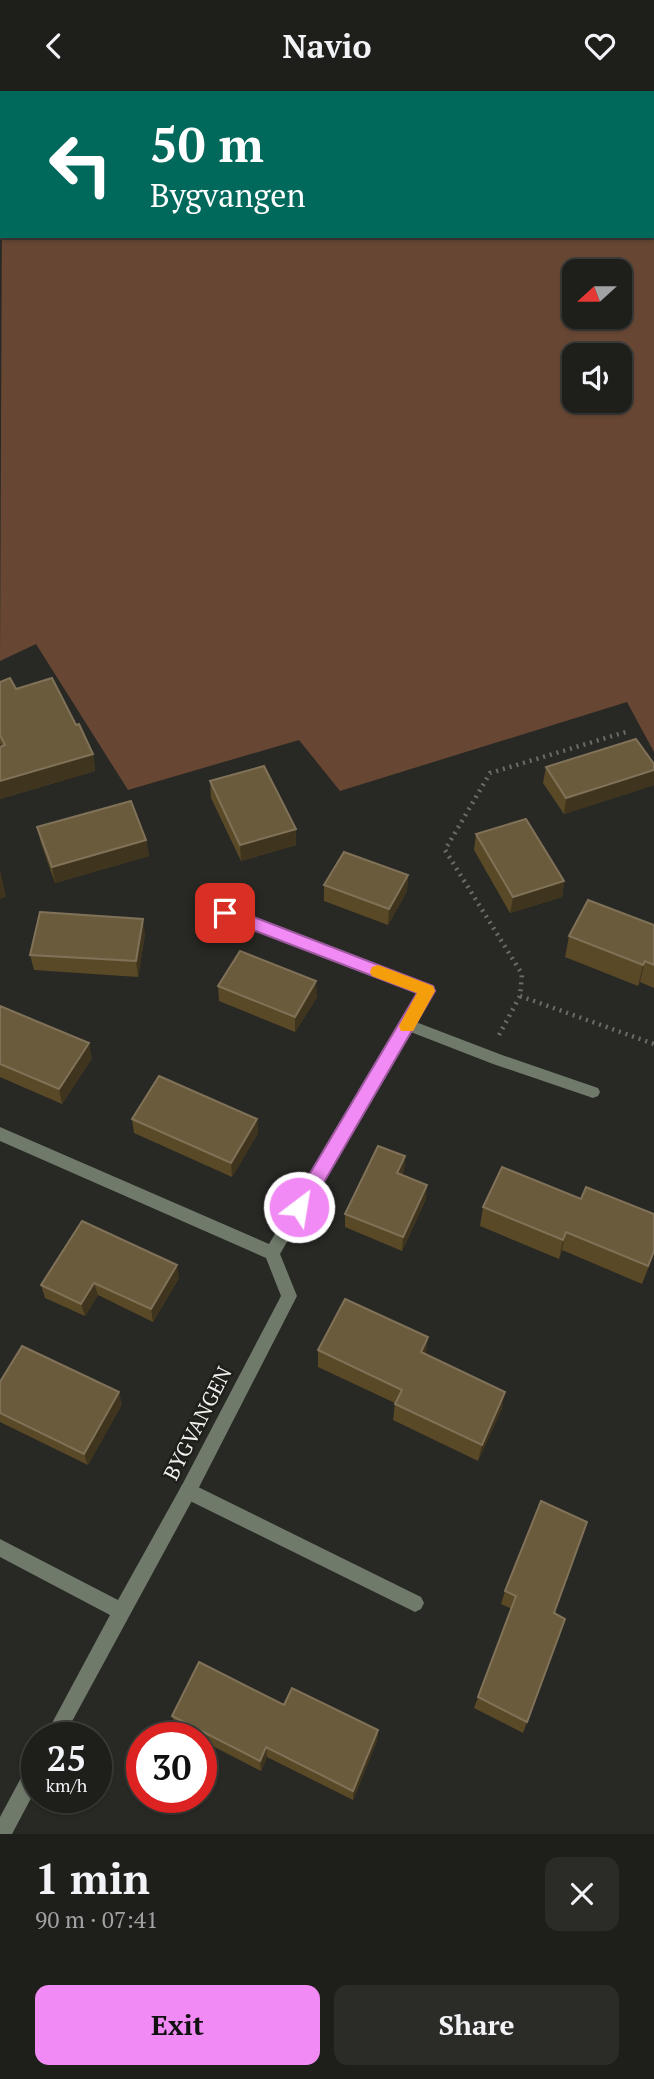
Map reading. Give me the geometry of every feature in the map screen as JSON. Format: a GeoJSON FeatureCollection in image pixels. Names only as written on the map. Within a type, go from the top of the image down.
{"type":"FeatureCollection","features":[{"type":"Feature","properties":{"kind":"street"},"geometry":{"type":"LineString","coordinates":[[0,1134],[272,1253],[427,991],[225,913],[240,888]]}},
{"type":"Feature","properties":{"kind":"street"},"geometry":{"type":"LineString","coordinates":[[408,1025],[487,1056],[593,1092]]}},
{"type":"Feature","properties":{"kind":"street","name":"BYGVANGEN"},"geometry":{"type":"LineString","coordinates":[[62,1722],[188,1491],[289,1296],[272,1253]]}},
{"type":"Feature","properties":{"kind":"street"},"geometry":{"type":"LineString","coordinates":[[188,1491],[415,1603]]}},
{"type":"Feature","properties":{"kind":"street"},"geometry":{"type":"LineString","coordinates":[[0,1548],[122,1612]]}},
{"type":"Feature","properties":{"kind":"street"},"geometry":{"type":"LineString","coordinates":[[1,1834],[21,1797]]}},
{"type":"Feature","properties":{"kind":"path"},"geometry":{"type":"LineString","coordinates":[[487,1056],[520,996],[522,974],[445,850],[490,773],[629,731]]}},
{"type":"Feature","properties":{"kind":"path"},"geometry":{"type":"LineString","coordinates":[[520,996],[654,1044]]}},
{"type":"Feature","properties":{"kind":"shaded area"},"geometry":{"type":"Polygon","coordinates":[[[2,238],[654,238],[654,752],[627,702],[340,791],[299,740],[128,790],[36,644],[0,661],[2,238]]]}},
{"type":"Feature","properties":{"kind":"building"},"geometry":{"type":"Polygon","coordinates":[[[10,678],[16,689],[52,678],[93,754],[0,781],[0,747],[5,745],[0,735],[0,682],[10,678]]]}},
{"type":"Feature","properties":{"kind":"building"},"geometry":{"type":"Polygon","coordinates":[[[636,739],[654,764],[654,770],[566,798],[546,767],[636,739]]]}},
{"type":"Feature","properties":{"kind":"building"},"geometry":{"type":"Polygon","coordinates":[[[264,766],[296,829],[240,845],[210,781],[264,766]]]}},
{"type":"Feature","properties":{"kind":"building"},"geometry":{"type":"Polygon","coordinates":[[[131,801],[146,840],[52,867],[37,827],[131,801]]]}},
{"type":"Feature","properties":{"kind":"building"},"geometry":{"type":"Polygon","coordinates":[[[526,819],[564,881],[513,897],[476,834],[526,819]]]}},
{"type":"Feature","properties":{"kind":"building"},"geometry":{"type":"Polygon","coordinates":[[[344,852],[408,875],[389,909],[324,885],[344,852]]]}},
{"type":"Feature","properties":{"kind":"building"},"geometry":{"type":"Polygon","coordinates":[[[588,900],[654,925],[654,965],[645,961],[643,965],[569,936],[588,900]]]}},
{"type":"Feature","properties":{"kind":"building"},"geometry":{"type":"Polygon","coordinates":[[[40,912],[143,919],[136,961],[30,955],[40,912]]]}},
{"type":"Feature","properties":{"kind":"building"},"geometry":{"type":"Polygon","coordinates":[[[240,951],[316,981],[295,1017],[218,986],[240,951]]]}},
{"type":"Feature","properties":{"kind":"building"},"geometry":{"type":"Polygon","coordinates":[[[0,1006],[89,1043],[59,1089],[0,1064],[0,1006]]]}},
{"type":"Feature","properties":{"kind":"building"},"geometry":{"type":"Polygon","coordinates":[[[159,1076],[257,1119],[231,1163],[132,1119],[159,1076]]]}},
{"type":"Feature","properties":{"kind":"building"},"geometry":{"type":"Polygon","coordinates":[[[378,1146],[405,1156],[397,1173],[427,1185],[403,1237],[345,1214],[378,1146]]]}},
{"type":"Feature","properties":{"kind":"building"},"geometry":{"type":"Polygon","coordinates":[[[502,1167],[581,1199],[586,1187],[654,1214],[654,1251],[648,1266],[566,1232],[563,1240],[483,1207],[502,1167]]]}},
{"type":"Feature","properties":{"kind":"building"},"geometry":{"type":"Polygon","coordinates":[[[82,1221],[177,1265],[151,1309],[94,1283],[81,1304],[41,1285],[82,1221]]]}},
{"type":"Feature","properties":{"kind":"building"},"geometry":{"type":"Polygon","coordinates":[[[345,1299],[428,1337],[421,1352],[505,1392],[482,1445],[395,1404],[402,1390],[318,1350],[345,1299]]]}},
{"type":"Feature","properties":{"kind":"building"},"geometry":{"type":"Polygon","coordinates":[[[22,1346],[119,1392],[84,1454],[0,1413],[0,1382],[22,1346]]]}},
{"type":"Feature","properties":{"kind":"building"},"geometry":{"type":"Polygon","coordinates":[[[541,1501],[587,1522],[554,1613],[565,1619],[527,1722],[478,1697],[516,1596],[505,1591],[541,1501]]]}},
{"type":"Feature","properties":{"kind":"building"},"geometry":{"type":"Polygon","coordinates":[[[199,1662],[284,1705],[292,1688],[378,1730],[353,1791],[266,1747],[260,1761],[217,1739],[217,1722],[184,1722],[172,1716],[199,1662]]]}},
{"type":"Feature","properties":{"kind":"slow traffic"},"geometry":{"type":"LineString","coordinates":[[378,972],[427,991],[407,1026]]}},
{"type":"Feature","properties":{"kind":"route"},"geometry":{"type":"LineString","coordinates":[[225,913],[427,991],[299,1207]]}}]}
